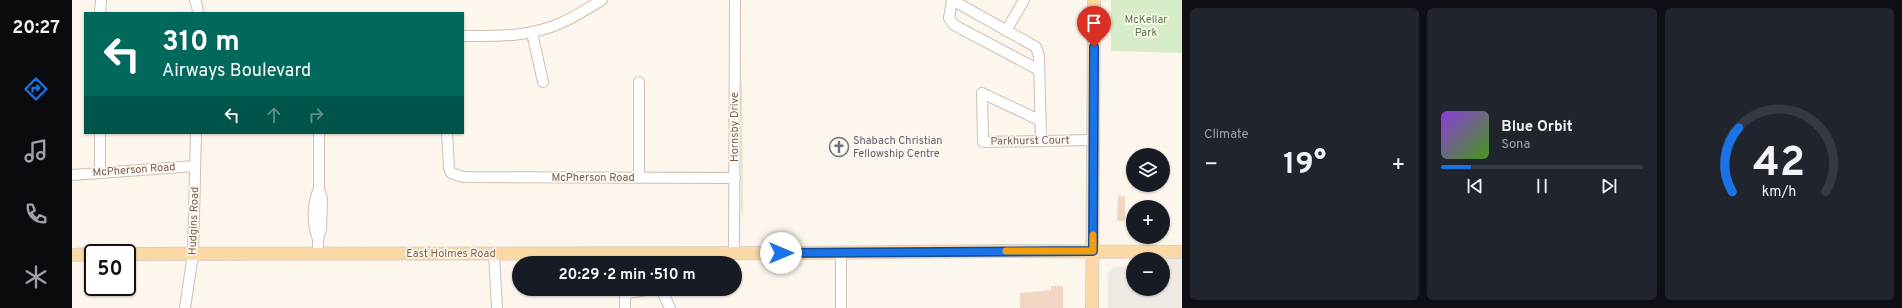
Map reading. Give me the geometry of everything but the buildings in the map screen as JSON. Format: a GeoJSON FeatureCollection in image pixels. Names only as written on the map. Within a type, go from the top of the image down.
{"type":"FeatureCollection","features":[{"type":"Feature","properties":{"kind":"main road"},"geometry":{"type":"LineString","coordinates":[[1092,308],[1094,0]]}},
{"type":"Feature","properties":{"kind":"main road","name":"East Holmes Road"},"geometry":{"type":"LineString","coordinates":[[136,254],[1182,252]]}},
{"type":"Feature","properties":{"kind":"main road"},"geometry":{"type":"LineString","coordinates":[[72,254],[84,254]]}},
{"type":"Feature","properties":{"kind":"street"},"geometry":{"type":"LineString","coordinates":[[100,0],[100,12]]}},
{"type":"Feature","properties":{"kind":"street"},"geometry":{"type":"LineString","coordinates":[[195,0],[198,12]]}},
{"type":"Feature","properties":{"kind":"street"},"geometry":{"type":"LineString","coordinates":[[464,36],[507,36],[532,33],[563,22],[602,0]]}},
{"type":"Feature","properties":{"kind":"street","name":"Hornsby Drive"},"geometry":{"type":"LineString","coordinates":[[734,253],[735,0]]}},
{"type":"Feature","properties":{"kind":"street"},"geometry":{"type":"LineString","coordinates":[[1039,70],[954,25],[949,18],[952,0],[1036,47],[1039,56],[1041,141]]}},
{"type":"Feature","properties":{"kind":"street"},"geometry":{"type":"LineString","coordinates":[[1006,31],[1024,0]]}},
{"type":"Feature","properties":{"kind":"street"},"geometry":{"type":"LineString","coordinates":[[532,33],[543,82]]}},
{"type":"Feature","properties":{"kind":"street"},"geometry":{"type":"LineString","coordinates":[[639,82],[639,178]]}},
{"type":"Feature","properties":{"kind":"street","name":"Parkhurst Court"},"geometry":{"type":"LineString","coordinates":[[1041,121],[982,93],[983,142],[1094,140]]}},
{"type":"Feature","properties":{"kind":"street"},"geometry":{"type":"LineString","coordinates":[[100,134],[100,172]]}},
{"type":"Feature","properties":{"kind":"street","name":"Hudgins Road"},"geometry":{"type":"LineString","coordinates":[[185,308],[193,254],[196,134]]}},
{"type":"Feature","properties":{"kind":"street"},"geometry":{"type":"LineString","coordinates":[[318,253],[318,239],[321,229],[322,199],[319,189],[319,134]]}},
{"type":"Feature","properties":{"kind":"street","name":"McPherson Road"},"geometry":{"type":"LineString","coordinates":[[447,134],[447,161],[452,173],[463,177],[735,178]]}},
{"type":"Feature","properties":{"kind":"street","name":"McPherson Road"},"geometry":{"type":"LineString","coordinates":[[72,174],[195,166]]}},
{"type":"Feature","properties":{"kind":"street"},"geometry":{"type":"LineString","coordinates":[[841,253],[841,308]]}},
{"type":"Feature","properties":{"kind":"street"},"geometry":{"type":"LineString","coordinates":[[494,254],[497,308]]}},
{"type":"Feature","properties":{"kind":"street"},"geometry":{"type":"LineString","coordinates":[[625,308],[626,295],[630,292],[653,290],[662,291],[670,308]]}},
{"type":"Feature","properties":{"kind":"shaded area"},"geometry":{"type":"Polygon","coordinates":[[[1170,257],[1182,257],[1182,308],[1108,308],[1108,274],[1112,268],[1126,266],[1126,296],[1170,296],[1170,257]]]}},
{"type":"Feature","properties":{"kind":"green space","name":"McKellar Park"},"geometry":{"type":"Polygon","coordinates":[[[1111,0],[1182,0],[1182,53],[1111,51],[1111,0]]]}},
{"type":"Feature","properties":{"kind":"green space"},"geometry":{"type":"Polygon","coordinates":[[[742,82],[743,217],[741,210],[742,82]]]}},
{"type":"Feature","properties":{"kind":"slow traffic"},"geometry":{"type":"LineString","coordinates":[[1006,251],[1093,251],[1093,235]]}},
{"type":"Feature","properties":{"kind":"place","name":"Shabach Christian Fellowship Centre"},"geometry":{"type":"Point","coordinates":[839,147]}},
{"type":"Feature","properties":{"kind":"route"},"geometry":{"type":"LineString","coordinates":[[781,253],[1093,251],[1094,47]]}}]}
